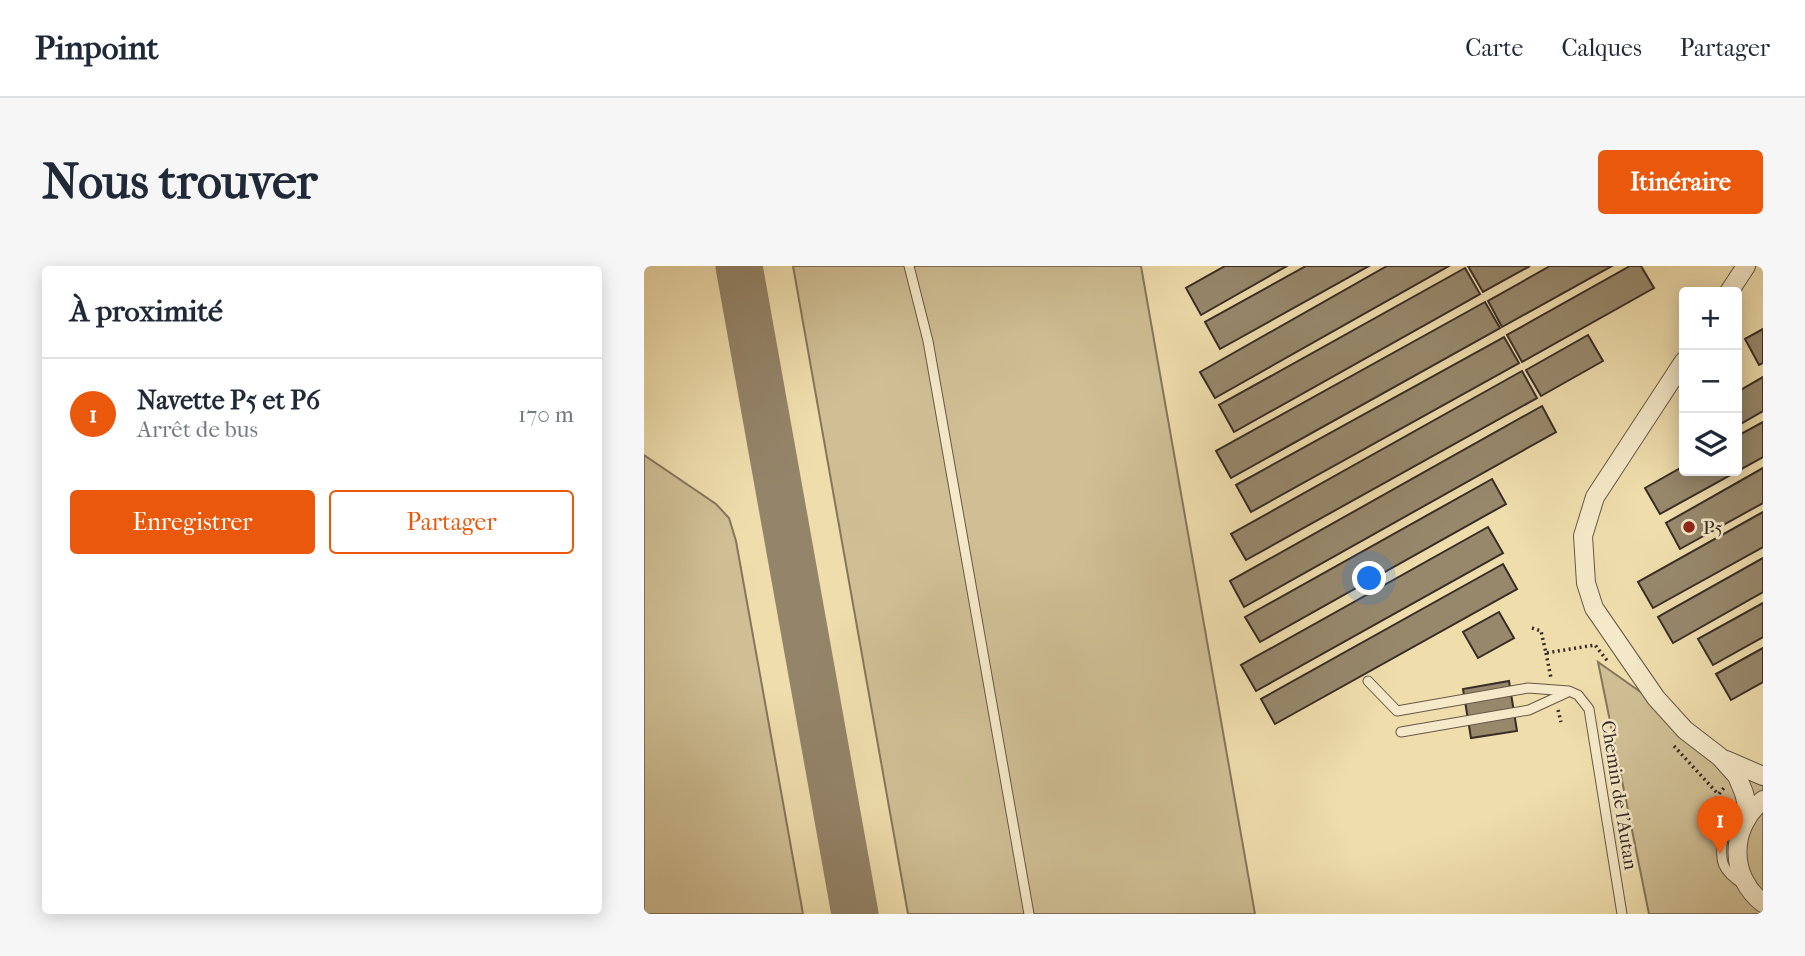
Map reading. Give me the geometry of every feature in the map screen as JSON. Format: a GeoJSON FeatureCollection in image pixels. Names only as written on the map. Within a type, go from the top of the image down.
{"type":"FeatureCollection","features":[{"type":"Feature","properties":{"kind":"street"},"geometry":{"type":"LineString","coordinates":[[1732,287],[1746,266]]}},
{"type":"Feature","properties":{"kind":"street"},"geometry":{"type":"LineString","coordinates":[[1679,369],[1595,497],[1583,536],[1582,556],[1586,583],[1594,608],[1625,654],[1656,698],[1685,730],[1720,757],[1737,776],[1744,793],[1745,821],[1737,848],[1739,869],[1756,900]]}},
{"type":"Feature","properties":{"kind":"street"},"geometry":{"type":"LineString","coordinates":[[1720,757],[1763,776]]}},
{"type":"Feature","properties":{"kind":"street"},"geometry":{"type":"LineString","coordinates":[[1745,821],[1763,800]]}},
{"type":"Feature","properties":{"kind":"lane"},"geometry":{"type":"LineString","coordinates":[[909,266],[928,341],[1029,914]]}},
{"type":"Feature","properties":{"kind":"lane"},"geometry":{"type":"LineString","coordinates":[[1368,681],[1397,711],[1528,688],[1569,691]]}},
{"type":"Feature","properties":{"kind":"lane"},"geometry":{"type":"LineString","coordinates":[[1401,732],[1529,710],[1569,691]]}},
{"type":"Feature","properties":{"kind":"lane","name":"Chemin de l'Autan"},"geometry":{"type":"LineString","coordinates":[[1569,691],[1578,695],[1589,709],[1622,914]]}},
{"type":"Feature","properties":{"kind":"path"},"geometry":{"type":"LineString","coordinates":[[1532,628],[1541,631],[1546,653],[1595,645],[1612,667]]}},
{"type":"Feature","properties":{"kind":"path"},"geometry":{"type":"LineString","coordinates":[[1672,743],[1718,793]]}},
{"type":"Feature","properties":{"kind":"shaded area"},"geometry":{"type":"Polygon","coordinates":[[[793,266],[1141,266],[1255,914],[908,914],[793,266]]]}},
{"type":"Feature","properties":{"kind":"shaded area"},"geometry":{"type":"Polygon","coordinates":[[[644,455],[716,504],[729,518],[736,541],[803,914],[644,914],[644,455]]]}},
{"type":"Feature","properties":{"kind":"shaded area"},"geometry":{"type":"Polygon","coordinates":[[[1598,662],[1763,778],[1763,914],[1649,914],[1598,662]]]}},
{"type":"Feature","properties":{"kind":"building"},"geometry":{"type":"Polygon","coordinates":[[[1225,266],[1287,266],[1201,315],[1186,288],[1225,266]]]}},
{"type":"Feature","properties":{"kind":"building"},"geometry":{"type":"Polygon","coordinates":[[[1306,266],[1369,266],[1220,349],[1205,322],[1306,266]]]}},
{"type":"Feature","properties":{"kind":"building"},"geometry":{"type":"Polygon","coordinates":[[[1387,266],[1449,266],[1215,398],[1200,372],[1387,266]]]}},
{"type":"Feature","properties":{"kind":"building"},"geometry":{"type":"Polygon","coordinates":[[[1468,266],[1530,266],[1483,292],[1468,266]]]}},
{"type":"Feature","properties":{"kind":"building"},"geometry":{"type":"Polygon","coordinates":[[[1550,266],[1612,266],[1502,327],[1488,301],[1550,266]]]}},
{"type":"Feature","properties":{"kind":"building"},"geometry":{"type":"Polygon","coordinates":[[[1630,266],[1641,266],[1654,288],[1522,362],[1507,335],[1630,266]]]}},
{"type":"Feature","properties":{"kind":"building"},"geometry":{"type":"Polygon","coordinates":[[[1465,268],[1480,294],[1234,432],[1219,405],[1465,268]]]}},
{"type":"Feature","properties":{"kind":"building"},"geometry":{"type":"Polygon","coordinates":[[[1485,302],[1500,328],[1231,478],[1216,451],[1485,302]]]}},
{"type":"Feature","properties":{"kind":"building"},"geometry":{"type":"Polygon","coordinates":[[[1763,329],[1763,363],[1759,365],[1745,339],[1763,329]]]}},
{"type":"Feature","properties":{"kind":"building"},"geometry":{"type":"Polygon","coordinates":[[[1588,335],[1603,361],[1541,396],[1526,370],[1588,335]]]}},
{"type":"Feature","properties":{"kind":"building"},"geometry":{"type":"Polygon","coordinates":[[[1504,337],[1519,363],[1251,512],[1236,485],[1504,337]]]}},
{"type":"Feature","properties":{"kind":"building"},"geometry":{"type":"Polygon","coordinates":[[[1522,371],[1537,398],[1246,560],[1231,534],[1522,371]]]}},
{"type":"Feature","properties":{"kind":"building"},"geometry":{"type":"Polygon","coordinates":[[[1763,377],[1763,411],[1742,423],[1742,413],[1742,389],[1763,377]]]}},
{"type":"Feature","properties":{"kind":"building"},"geometry":{"type":"Polygon","coordinates":[[[1542,406],[1556,432],[1244,607],[1230,581],[1542,406]]]}},
{"type":"Feature","properties":{"kind":"building"},"geometry":{"type":"Polygon","coordinates":[[[1763,422],[1763,457],[1742,469],[1742,433],[1763,422]]]}},
{"type":"Feature","properties":{"kind":"building"},"geometry":{"type":"Polygon","coordinates":[[[1763,468],[1763,503],[1680,549],[1666,523],[1763,468]]]}},
{"type":"Feature","properties":{"kind":"building"},"geometry":{"type":"Polygon","coordinates":[[[1679,469],[1679,476],[1729,476],[1660,514],[1645,488],[1679,469]]]}},
{"type":"Feature","properties":{"kind":"building"},"geometry":{"type":"Polygon","coordinates":[[[1492,479],[1506,504],[1260,642],[1245,617],[1492,479]]]}},
{"type":"Feature","properties":{"kind":"building"},"geometry":{"type":"Polygon","coordinates":[[[1763,512],[1763,547],[1653,608],[1638,582],[1763,512]]]}},
{"type":"Feature","properties":{"kind":"building"},"geometry":{"type":"Polygon","coordinates":[[[1488,527],[1503,553],[1256,691],[1241,665],[1488,527]]]}},
{"type":"Feature","properties":{"kind":"building"},"geometry":{"type":"Polygon","coordinates":[[[1763,558],[1763,592],[1673,643],[1658,617],[1763,558]]]}},
{"type":"Feature","properties":{"kind":"building"},"geometry":{"type":"Polygon","coordinates":[[[1503,564],[1517,589],[1275,724],[1261,699],[1503,564]]]}},
{"type":"Feature","properties":{"kind":"building"},"geometry":{"type":"Polygon","coordinates":[[[1763,603],[1763,637],[1713,665],[1698,639],[1763,603]]]}},
{"type":"Feature","properties":{"kind":"building"},"geometry":{"type":"Polygon","coordinates":[[[1499,612],[1514,638],[1478,658],[1463,632],[1499,612]]]}},
{"type":"Feature","properties":{"kind":"building"},"geometry":{"type":"Polygon","coordinates":[[[1763,648],[1763,682],[1731,700],[1716,674],[1763,648]]]}},
{"type":"Feature","properties":{"kind":"building"},"geometry":{"type":"Polygon","coordinates":[[[1509,681],[1517,731],[1471,738],[1463,689],[1509,681]]]}},
{"type":"Feature","properties":{"kind":"taxiway"},"geometry":{"type":"LineString","coordinates":[[739,266],[855,914]]}},
{"type":"Feature","properties":{"kind":"place","name":"P5"},"geometry":{"type":"Point","coordinates":[1689,527]}},
{"type":"Feature","properties":{"kind":"place","name":"Navette P5 et P6"},"geometry":{"type":"Point","coordinates":[1720,854]}}]}
